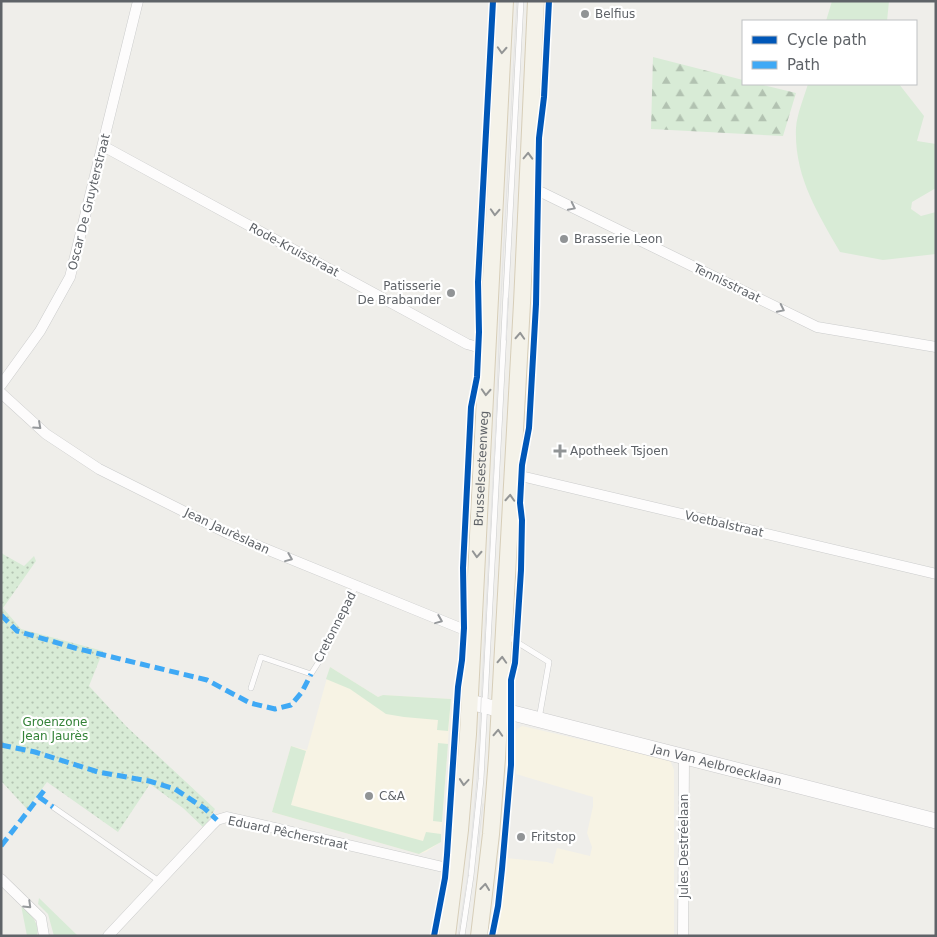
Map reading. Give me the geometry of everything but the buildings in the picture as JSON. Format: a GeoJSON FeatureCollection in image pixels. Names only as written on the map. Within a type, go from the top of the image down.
{"type":"FeatureCollection","features":[{"type":"Feature","properties":{"kind":"main road","name":"Brusselsesteenweg"},"geometry":{"type":"LineString","coordinates":[[479,936],[491,834],[485,705],[474,628],[505,1]]}},
{"type":"Feature","properties":{"kind":"main road","name":"Brusselsesteenweg"},"geometry":{"type":"LineString","coordinates":[[447,936],[456,870],[485,705],[503,634],[536,1]]}},
{"type":"Feature","properties":{"kind":"street","name":"Oscar De Gruyterstraat"},"geometry":{"type":"LineString","coordinates":[[1,385],[40,331],[70,277],[138,1]]}},
{"type":"Feature","properties":{"kind":"street","name":"Rode-Kruisstraat"},"geometry":{"type":"LineString","coordinates":[[103,146],[467,344],[488,350]]}},
{"type":"Feature","properties":{"kind":"street","name":"Tennisstraat"},"geometry":{"type":"LineString","coordinates":[[527,191],[541,192],[817,327],[936,347]]}},
{"type":"Feature","properties":{"kind":"street","name":"Jean Jaurèslaan"},"geometry":{"type":"LineString","coordinates":[[1,393],[46,434],[99,469],[229,534],[460,628],[474,628]]}},
{"type":"Feature","properties":{"kind":"street","name":"Voetbalstraat"},"geometry":{"type":"LineString","coordinates":[[512,476],[525,477],[936,574]]}},
{"type":"Feature","properties":{"kind":"street","name":"Jan Van Aelbroecklaan"},"geometry":{"type":"LineString","coordinates":[[485,705],[936,821]]}},
{"type":"Feature","properties":{"kind":"street","name":"Jules Destréelaan"},"geometry":{"type":"LineString","coordinates":[[683,936],[684,757]]}},
{"type":"Feature","properties":{"kind":"street","name":"Eduard Pêcherstraat"},"geometry":{"type":"LineString","coordinates":[[108,936],[217,820],[227,817],[456,870]]}},
{"type":"Feature","properties":{"kind":"street"},"geometry":{"type":"LineString","coordinates":[[1,879],[42,918],[44,936]]}},
{"type":"Feature","properties":{"kind":"lane"},"geometry":{"type":"LineString","coordinates":[[462,936],[477,827],[485,705],[521,1]]}},
{"type":"Feature","properties":{"kind":"lane","name":"Cretonnepad"},"geometry":{"type":"LineString","coordinates":[[251,688],[261,657],[311,674],[320,660],[356,586]]}},
{"type":"Feature","properties":{"kind":"lane"},"geometry":{"type":"LineString","coordinates":[[503,634],[549,662],[539,719]]}},
{"type":"Feature","properties":{"kind":"lane"},"geometry":{"type":"LineString","coordinates":[[53,807],[160,881]]}},
{"type":"Feature","properties":{"kind":"shaded area"},"geometry":{"type":"Polygon","coordinates":[[[330,667],[378,697],[383,695],[451,699],[441,842],[426,852],[419,854],[272,812],[291,746],[307,750],[330,667]]]}},
{"type":"Feature","properties":{"kind":"shaded area"},"geometry":{"type":"Polygon","coordinates":[[[522,726],[670,760],[674,770],[674,936],[492,936],[505,858],[553,864],[557,848],[590,856],[592,847],[587,833],[593,797],[516,774],[514,738],[517,729],[522,726]]]}},
{"type":"Feature","properties":{"kind":"green space"},"geometry":{"type":"Polygon","coordinates":[[[832,1],[889,1],[887,20],[826,20],[832,1]]]}},
{"type":"Feature","properties":{"kind":"green space"},"geometry":{"type":"Polygon","coordinates":[[[653,57],[742,80],[742,85],[763,85],[796,93],[783,136],[651,129],[653,57]]]}},
{"type":"Feature","properties":{"kind":"green space"},"geometry":{"type":"Polygon","coordinates":[[[808,85],[900,85],[924,116],[917,141],[936,144],[936,188],[912,202],[911,209],[921,216],[936,212],[936,254],[883,260],[840,252],[815,208],[803,178],[796,145],[799,111],[808,85]]]}},
{"type":"Feature","properties":{"kind":"green space","name":"Groenzone Jean Jaurès"},"geometry":{"type":"Polygon","coordinates":[[[1,553],[24,566],[34,556],[36,561],[3,608],[21,629],[103,651],[89,686],[127,727],[215,809],[204,828],[183,808],[150,784],[118,832],[47,782],[27,809],[1,781],[1,553]]]}},
{"type":"Feature","properties":{"kind":"green space"},"geometry":{"type":"Polygon","coordinates":[[[330,667],[378,697],[383,695],[451,699],[448,731],[437,730],[438,720],[386,714],[350,689],[326,679],[330,667]]]}},
{"type":"Feature","properties":{"kind":"green space"},"geometry":{"type":"Polygon","coordinates":[[[438,743],[448,744],[442,822],[433,821],[438,743]]]}},
{"type":"Feature","properties":{"kind":"green space"},"geometry":{"type":"Polygon","coordinates":[[[291,746],[306,751],[291,805],[423,841],[426,832],[441,834],[441,842],[419,854],[272,812],[291,746]]]}},
{"type":"Feature","properties":{"kind":"green space"},"geometry":{"type":"Polygon","coordinates":[[[39,898],[78,936],[54,936],[48,914],[38,904],[39,898]]]}},
{"type":"Feature","properties":{"kind":"green space"},"geometry":{"type":"Polygon","coordinates":[[[21,905],[36,922],[37,936],[27,936],[21,905]]]}},
{"type":"Feature","properties":{"kind":"tram line"},"geometry":{"type":"LineString","coordinates":[[458,936],[468,875],[477,779],[517,1]]}},
{"type":"Feature","properties":{"kind":"tram line"},"geometry":{"type":"LineString","coordinates":[[506,340],[508,298]]}},
{"type":"Feature","properties":{"kind":"tram line"},"geometry":{"type":"LineString","coordinates":[[478,847],[483,804]]}},
{"type":"Feature","properties":{"kind":"marked path"},"geometry":{"type":"LineString","coordinates":[[1,615],[17,631],[75,648],[207,680],[250,703],[275,709],[291,705],[302,692],[311,674]]}},
{"type":"Feature","properties":{"kind":"marked path"},"geometry":{"type":"LineString","coordinates":[[1,745],[35,752],[98,772],[149,781],[175,789],[204,808],[217,820]]}},
{"type":"Feature","properties":{"kind":"marked path"},"geometry":{"type":"LineString","coordinates":[[1,846],[46,788]]}},
{"type":"Feature","properties":{"kind":"marked path"},"geometry":{"type":"LineString","coordinates":[[39,797],[53,807]]}},
{"type":"Feature","properties":{"kind":"cycle path"},"geometry":{"type":"LineString","coordinates":[[434,936],[445,878],[458,687],[462,660],[464,628],[463,568],[471,407],[477,377],[479,332],[478,282],[493,1]]}},
{"type":"Feature","properties":{"kind":"cycle path"},"geometry":{"type":"LineString","coordinates":[[492,936],[498,906],[511,765],[511,680],[515,663],[521,570],[522,520],[520,503],[522,465],[529,428],[536,304],[539,138],[544,97],[549,1]]}},
{"type":"Feature","properties":{"kind":"place","name":"Belfius"},"geometry":{"type":"Point","coordinates":[585,14]}},
{"type":"Feature","properties":{"kind":"place","name":"Brasserie Leon"},"geometry":{"type":"Point","coordinates":[564,239]}},
{"type":"Feature","properties":{"kind":"place","name":"Patisserie De Brabander"},"geometry":{"type":"Point","coordinates":[451,293]}},
{"type":"Feature","properties":{"kind":"place","name":"Apotheek Tsjoen"},"geometry":{"type":"Point","coordinates":[560,451]}},
{"type":"Feature","properties":{"kind":"place","name":"C&A"},"geometry":{"type":"Point","coordinates":[369,796]}},
{"type":"Feature","properties":{"kind":"place","name":"Fritstop"},"geometry":{"type":"Point","coordinates":[521,837]}}]}
